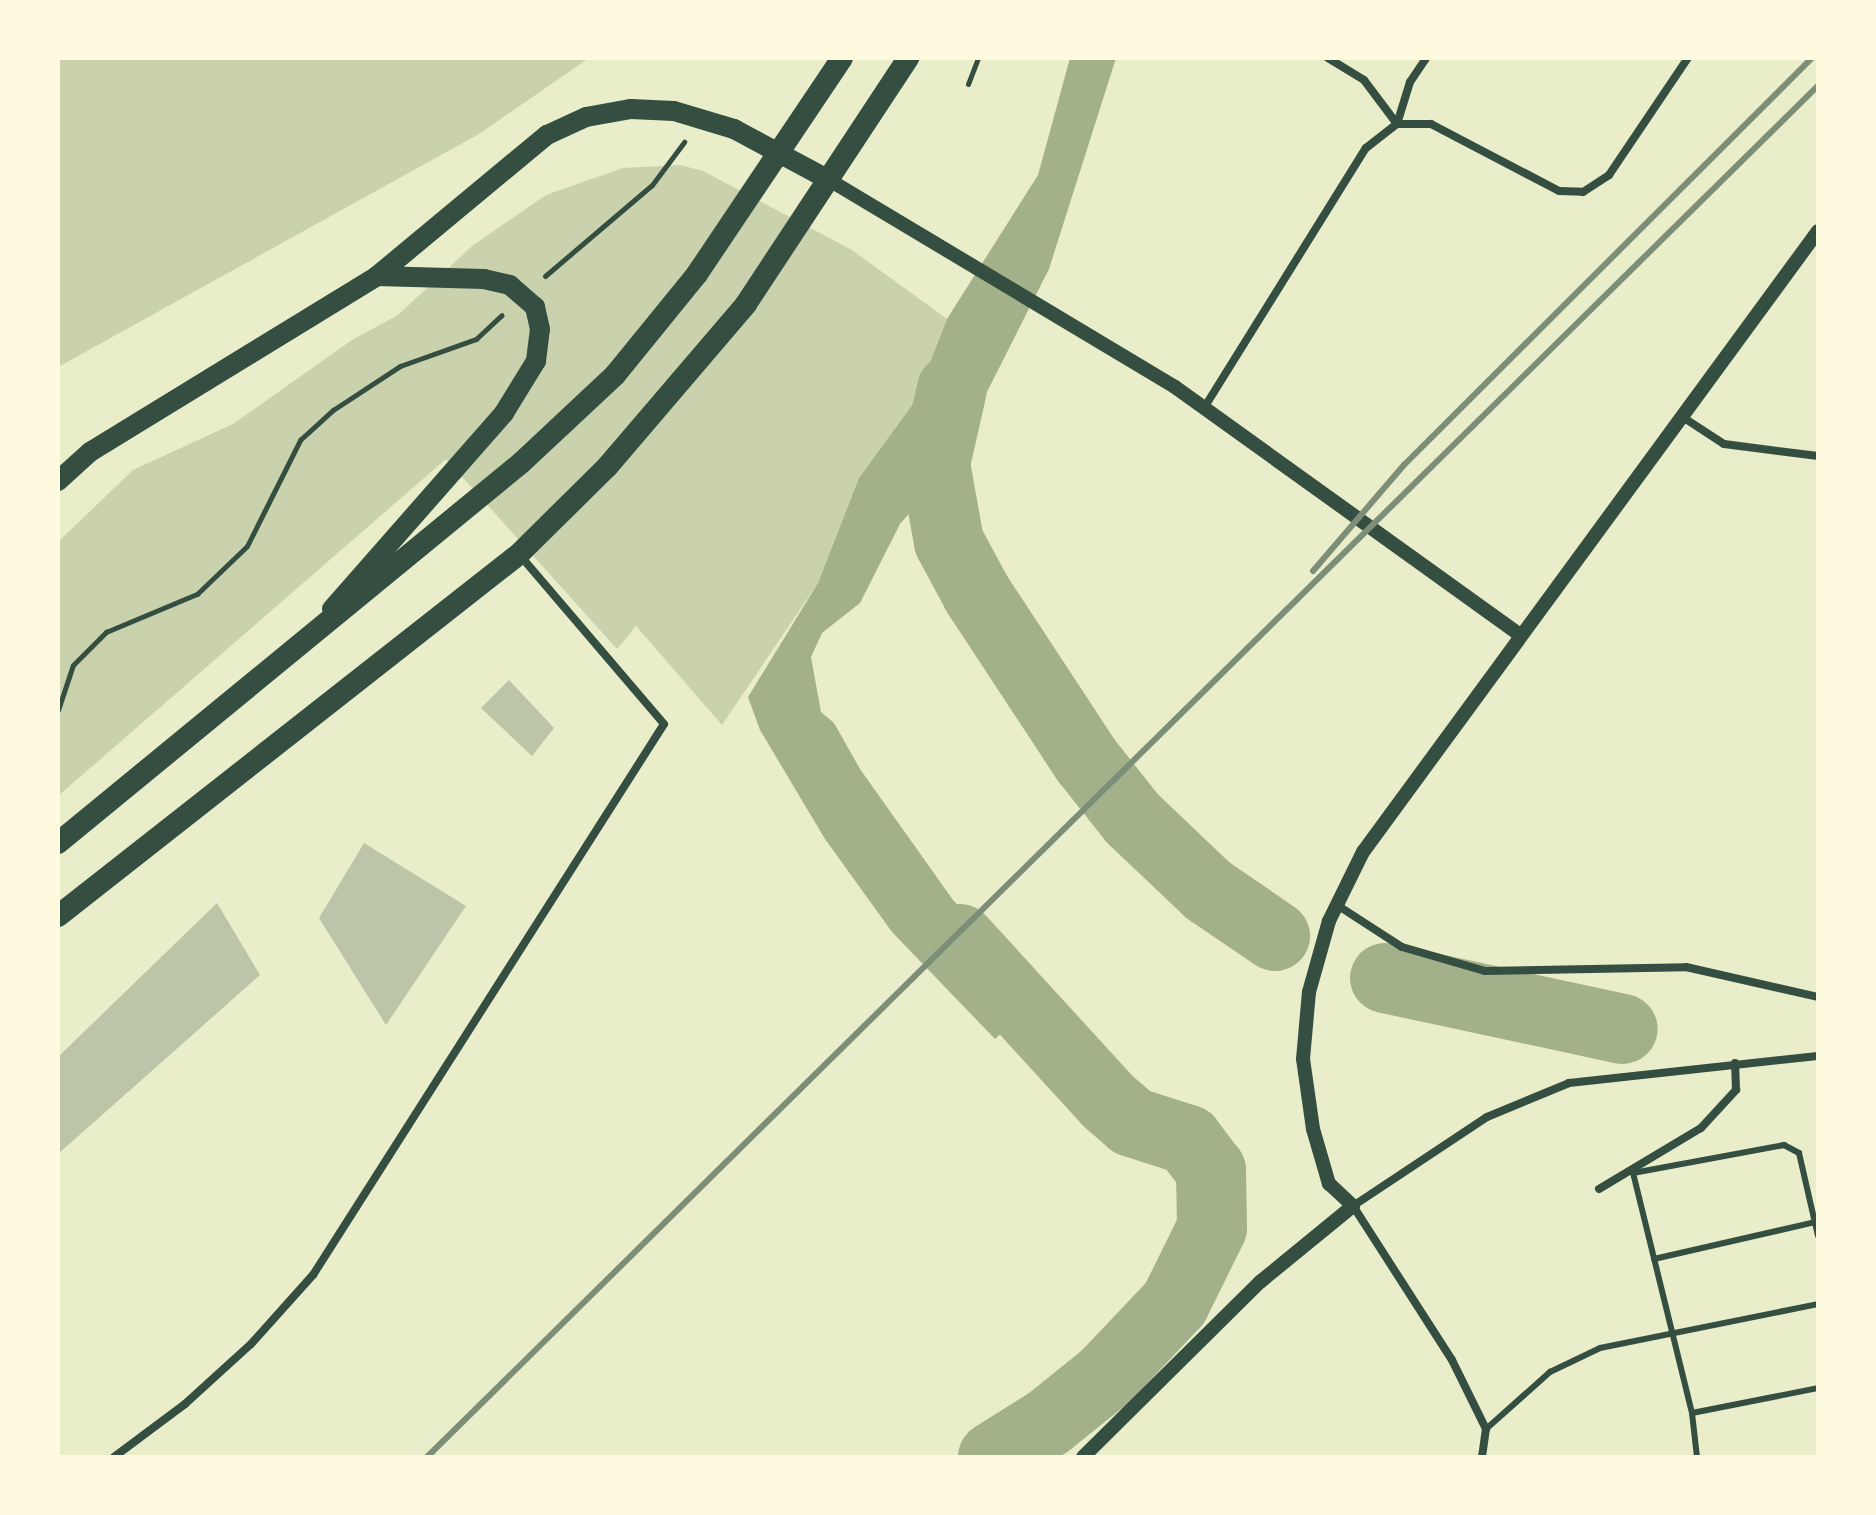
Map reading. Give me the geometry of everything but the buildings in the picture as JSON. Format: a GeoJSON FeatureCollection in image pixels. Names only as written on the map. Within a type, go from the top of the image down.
{"type":"FeatureCollection","features":[{"type":"Feature","properties":{"kind":"highway"},"geometry":{"type":"LineString","coordinates":[[58,843],[521,463],[615,375],[697,274],[842,58]]}},
{"type":"Feature","properties":{"kind":"highway"},"geometry":{"type":"LineString","coordinates":[[58,916],[519,554],[607,467],[746,304],[831,181],[908,58]]}},
{"type":"Feature","properties":{"kind":"main road"},"geometry":{"type":"LineString","coordinates":[[58,481],[90,452],[377,276],[547,135],[586,117],[631,109],[674,111],[780,150],[831,181]]}},
{"type":"Feature","properties":{"kind":"main road"},"geometry":{"type":"LineString","coordinates":[[306,639],[504,413],[536,361],[540,329],[535,307],[525,293],[484,279],[377,276]]}},
{"type":"Feature","properties":{"kind":"street"},"geometry":{"type":"LineString","coordinates":[[1328,58],[1364,80],[1397,124]]}},
{"type":"Feature","properties":{"kind":"street"},"geometry":{"type":"LineString","coordinates":[[1204,408],[1366,148],[1397,124],[1410,82],[1426,58]]}},
{"type":"Feature","properties":{"kind":"street"},"geometry":{"type":"LineString","coordinates":[[1397,124],[1431,124],[1559,191],[1583,192],[1609,175],[1688,58]]}},
{"type":"Feature","properties":{"kind":"street"},"geometry":{"type":"LineString","coordinates":[[831,181],[1175,387],[1520,635]]}},
{"type":"Feature","properties":{"kind":"street"},"geometry":{"type":"LineString","coordinates":[[1482,1457],[1486,1429],[1452,1360],[1353,1206],[1329,1184],[1313,1129],[1303,1059],[1309,992],[1337,905],[1363,852],[1818,231]]}},
{"type":"Feature","properties":{"kind":"street"},"geometry":{"type":"LineString","coordinates":[[1680,416],[1724,444],[1818,456]]}},
{"type":"Feature","properties":{"kind":"street"},"geometry":{"type":"LineString","coordinates":[[114,1457],[196,1394],[313,1275],[664,724],[519,554]]}},
{"type":"Feature","properties":{"kind":"street"},"geometry":{"type":"LineString","coordinates":[[1337,905],[1402,947],[1485,971],[1686,967],[1818,997]]}},
{"type":"Feature","properties":{"kind":"street"},"geometry":{"type":"LineString","coordinates":[[1083,1457],[1260,1282],[1353,1206],[1487,1117],[1569,1083],[1818,1056]]}},
{"type":"Feature","properties":{"kind":"street"},"geometry":{"type":"LineString","coordinates":[[1599,1189],[1633,1173],[1701,1128],[1736,1090],[1735,1063]]}},
{"type":"Feature","properties":{"kind":"lane"},"geometry":{"type":"LineString","coordinates":[[1697,1457],[1692,1413],[1633,1173],[1784,1145],[1799,1153],[1818,1236]]}},
{"type":"Feature","properties":{"kind":"lane"},"geometry":{"type":"LineString","coordinates":[[1654,1259],[1815,1222]]}},
{"type":"Feature","properties":{"kind":"lane"},"geometry":{"type":"LineString","coordinates":[[1486,1429],[1550,1372],[1600,1348],[1671,1331],[1818,1304]]}},
{"type":"Feature","properties":{"kind":"lane"},"geometry":{"type":"LineString","coordinates":[[1692,1413],[1818,1388]]}},
{"type":"Feature","properties":{"kind":"path"},"geometry":{"type":"LineString","coordinates":[[968,84],[978,58]]}},
{"type":"Feature","properties":{"kind":"path"},"geometry":{"type":"LineString","coordinates":[[58,710],[73,665],[106,632],[197,594],[247,546],[300,440],[333,410],[400,366],[476,339],[652,185],[701,119]]}},
{"type":"Feature","properties":{"kind":"shaded area"},"geometry":{"type":"Polygon","coordinates":[[[58,58],[586,60],[479,134],[58,367],[58,58]]]}},
{"type":"Feature","properties":{"kind":"shaded area"},"geometry":{"type":"Polygon","coordinates":[[[1070,58],[1116,58],[1049,269],[947,471],[900,524],[860,603],[822,633],[811,657],[821,712],[834,723],[860,769],[953,900],[1039,998],[995,1039],[892,932],[825,839],[760,730],[748,697],[818,583],[859,478],[915,401],[947,319],[1038,175],[1070,58]]]}},
{"type":"Feature","properties":{"kind":"shaded area"},"geometry":{"type":"Polygon","coordinates":[[[680,165],[703,171],[852,250],[947,319],[915,401],[859,478],[818,583],[722,725],[636,626],[617,649],[446,459],[58,796],[58,542],[133,470],[233,424],[352,340],[398,315],[472,246],[546,195],[623,168],[680,165]]]}},
{"type":"Feature","properties":{"kind":"waterway"},"geometry":{"type":"LineString","coordinates":[[952,389],[935,464],[949,542],[977,594],[1086,760],[1133,819],[1209,891],[1275,936]]}},
{"type":"Feature","properties":{"kind":"waterway"},"geometry":{"type":"LineString","coordinates":[[960,939],[1108,1101],[1132,1122],[1188,1140],[1211,1170],[1212,1228],[1175,1303],[1106,1376],[1049,1422],[993,1457]]}},
{"type":"Feature","properties":{"kind":"waterway"},"geometry":{"type":"LineString","coordinates":[[1385,978],[1623,1029]]}},
{"type":"Feature","properties":{"kind":"railway"},"geometry":{"type":"LineString","coordinates":[[1313,571],[1404,465],[1812,58]]}},
{"type":"Feature","properties":{"kind":"railway"},"geometry":{"type":"LineString","coordinates":[[427,1457],[1818,86]]}}]}
